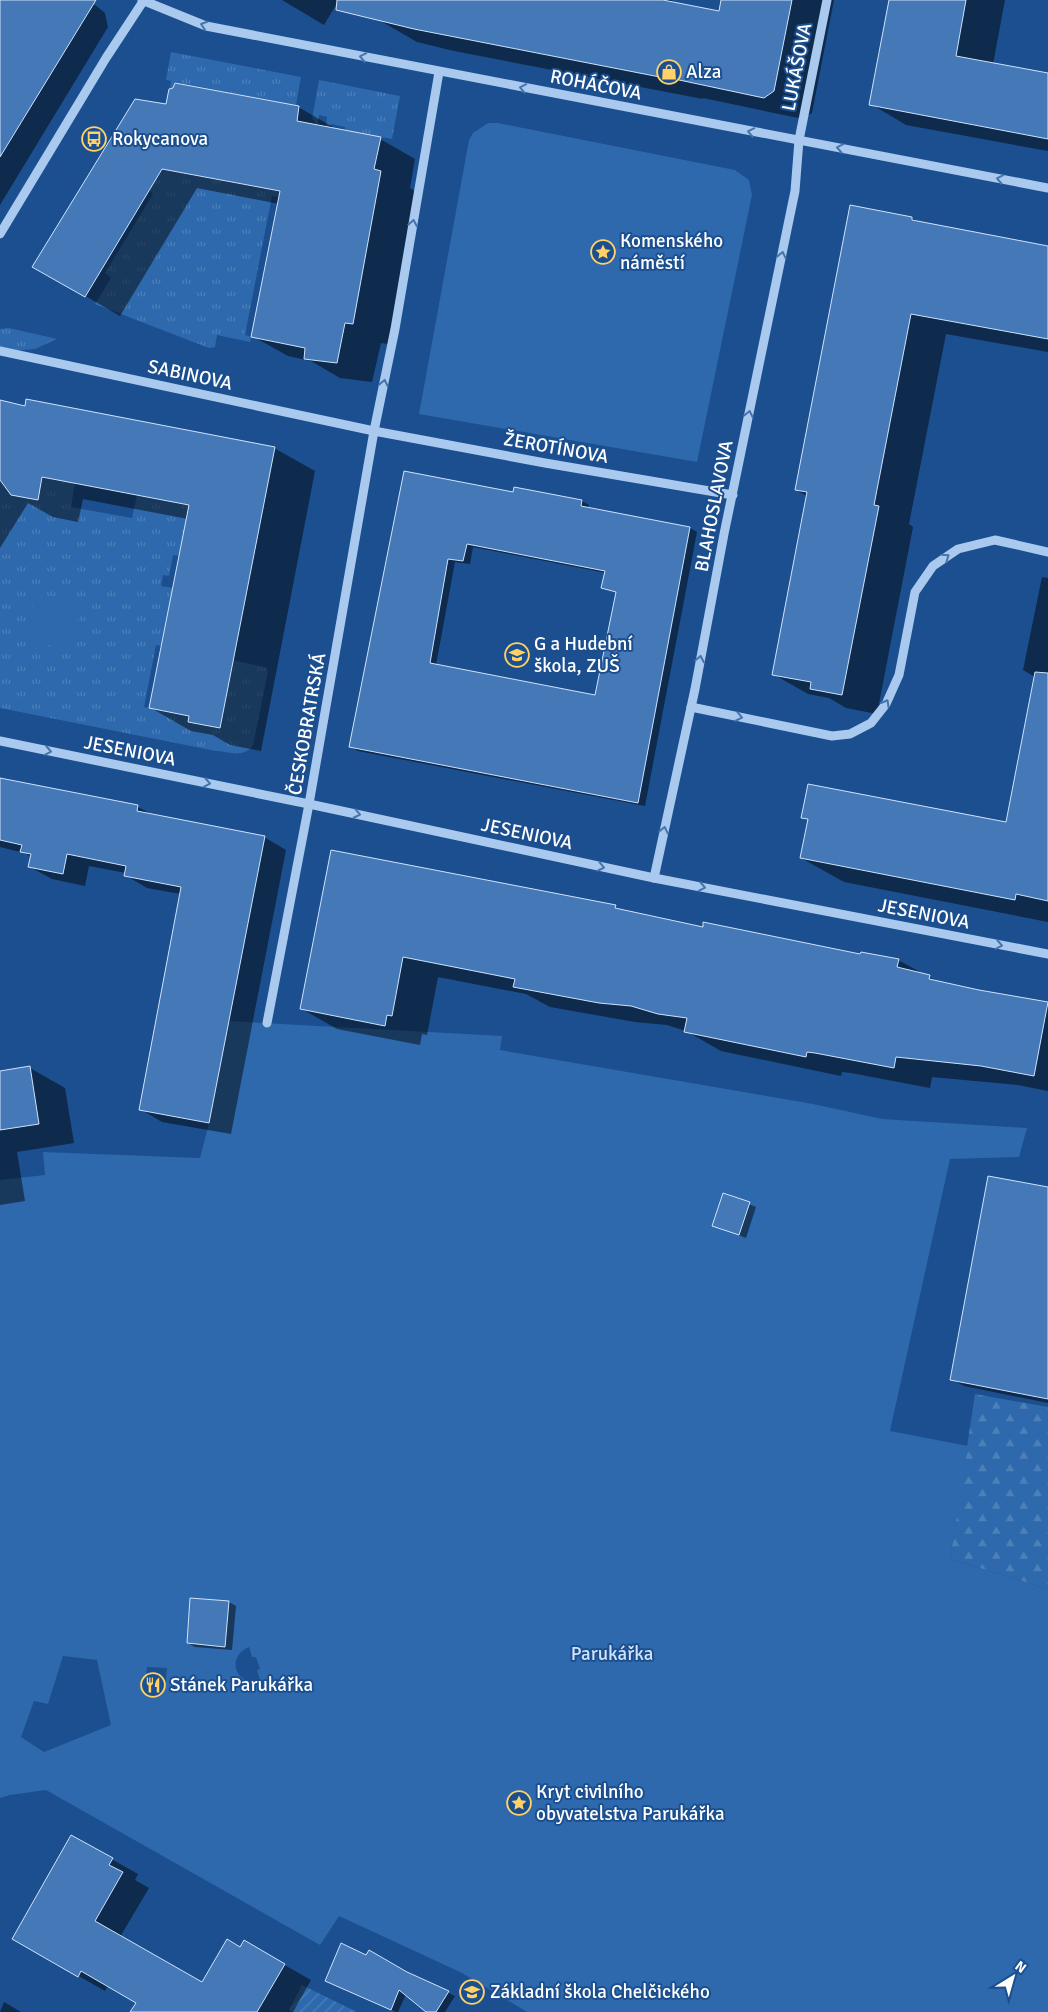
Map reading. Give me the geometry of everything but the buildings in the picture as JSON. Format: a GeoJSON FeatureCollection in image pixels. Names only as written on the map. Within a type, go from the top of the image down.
{"type":"FeatureCollection","features":[{"type":"Feature","properties":{"kind":"street","name":"ROHÁČOVA"},"geometry":{"type":"LineString","coordinates":[[143,0],[206,26],[1048,188]]}},
{"type":"Feature","properties":{"kind":"street"},"geometry":{"type":"LineString","coordinates":[[0,234],[143,0]]}},
{"type":"Feature","properties":{"kind":"street","name":"LUKÁŠOVA"},"geometry":{"type":"LineString","coordinates":[[799,140],[827,0]]}},
{"type":"Feature","properties":{"kind":"street"},"geometry":{"type":"LineString","coordinates":[[374,431],[395,329],[439,72]]}},
{"type":"Feature","properties":{"kind":"street","name":"BLAHOSLAVOVA"},"geometry":{"type":"LineString","coordinates":[[654,878],[691,707],[795,191],[799,140]]}},
{"type":"Feature","properties":{"kind":"street","name":"SABINOVA"},"geometry":{"type":"LineString","coordinates":[[0,351],[374,431]]}},
{"type":"Feature","properties":{"kind":"street","name":"ŽEROTÍNOVA"},"geometry":{"type":"LineString","coordinates":[[374,431],[544,463],[733,495]]}},
{"type":"Feature","properties":{"kind":"street","name":"ČESKOBRATRSKÁ"},"geometry":{"type":"LineString","coordinates":[[267,1022],[309,804],[374,431]]}},
{"type":"Feature","properties":{"kind":"street"},"geometry":{"type":"LineString","coordinates":[[691,707],[832,736],[850,734],[871,723],[886,704],[899,675],[915,592],[933,566],[958,548],[995,540],[1048,552]]}},
{"type":"Feature","properties":{"kind":"street","name":"JESENIOVA"},"geometry":{"type":"LineString","coordinates":[[0,741],[309,804],[654,878],[1048,954]]}},
{"type":"Feature","properties":{"kind":"green space"},"geometry":{"type":"Polygon","coordinates":[[[171,52],[301,77],[296,105],[175,82],[173,88],[170,88],[171,81],[166,80],[171,52]]]}},
{"type":"Feature","properties":{"kind":"green space"},"geometry":{"type":"Polygon","coordinates":[[[319,80],[400,96],[392,139],[345,130],[345,127],[331,124],[329,127],[326,126],[327,117],[319,115],[317,126],[314,126],[315,121],[312,119],[319,80]]]}},
{"type":"Feature","properties":{"kind":"green space"},"geometry":{"type":"Polygon","coordinates":[[[488,123],[498,123],[735,170],[749,180],[752,195],[697,462],[419,414],[469,140],[473,133],[488,123]]]}},
{"type":"Feature","properties":{"kind":"green space"},"geometry":{"type":"Polygon","coordinates":[[[164,164],[171,171],[264,189],[266,181],[281,184],[278,197],[272,196],[245,335],[251,337],[250,342],[217,335],[215,347],[209,348],[95,304],[111,278],[105,273],[153,194],[149,190],[164,164]]]}},
{"type":"Feature","properties":{"kind":"green space"},"geometry":{"type":"Polygon","coordinates":[[[9,328],[57,339],[35,349],[10,351],[0,354],[0,329],[9,328]]]}},
{"type":"Feature","properties":{"kind":"green space"},"geometry":{"type":"Polygon","coordinates":[[[42,477],[75,483],[71,507],[132,518],[137,495],[195,506],[188,511],[179,556],[173,555],[169,576],[163,575],[161,586],[173,588],[161,646],[156,645],[144,707],[189,716],[188,723],[220,728],[233,660],[267,668],[268,672],[253,746],[249,750],[241,753],[216,751],[0,708],[0,480],[11,495],[38,499],[42,477]]]}},
{"type":"Feature","properties":{"kind":"green space"},"geometry":{"type":"Polygon","coordinates":[[[35,593],[82,602],[73,650],[26,640],[35,593]]]}},
{"type":"Feature","properties":{"kind":"green space","name":"Parukářka"},"geometry":{"type":"Polygon","coordinates":[[[228,1021],[502,1036],[500,1050],[813,1104],[882,1119],[1027,1128],[1019,1157],[950,1159],[890,1431],[968,1446],[950,1559],[1048,1589],[1048,2012],[527,2012],[462,1973],[339,1916],[320,1945],[46,1790],[0,1798],[0,1180],[45,1175],[43,1152],[200,1158],[209,1123],[228,1021]],[[723,1193],[712,1225],[739,1235],[750,1202],[723,1193]],[[190,1598],[187,1643],[225,1647],[229,1601],[190,1598]],[[249,1647],[237,1657],[236,1664],[240,1675],[252,1681],[260,1680],[257,1670],[260,1669],[256,1657],[252,1657],[249,1647]],[[63,1656],[48,1704],[34,1701],[21,1737],[44,1752],[111,1725],[97,1660],[63,1656]],[[147,1667],[145,1688],[165,1689],[167,1668],[147,1667]]]}},
{"type":"Feature","properties":{"kind":"green space"},"geometry":{"type":"Polygon","coordinates":[[[975,1394],[1048,1407],[1048,1589],[950,1559],[975,1394]]]}},
{"type":"Feature","properties":{"kind":"green space"},"geometry":{"type":"Polygon","coordinates":[[[302,1985],[357,2012],[293,2012],[289,2010],[302,1985]]]}},
{"type":"Feature","properties":{"kind":"place","name":"Alza"},"geometry":{"type":"Point","coordinates":[669,72]}},
{"type":"Feature","properties":{"kind":"place","name":"Rokycanova"},"geometry":{"type":"Point","coordinates":[94,139]}},
{"type":"Feature","properties":{"kind":"place","name":"Komenského náměstí"},"geometry":{"type":"Point","coordinates":[603,252]}},
{"type":"Feature","properties":{"kind":"place","name":"G a Hudební škola, ZUŠ"},"geometry":{"type":"Point","coordinates":[517,655]}},
{"type":"Feature","properties":{"kind":"place","name":"Stánek Parukářka"},"geometry":{"type":"Point","coordinates":[153,1685]}},
{"type":"Feature","properties":{"kind":"place","name":"Kryt civilního obyvatelstva Parukářka"},"geometry":{"type":"Point","coordinates":[519,1803]}},
{"type":"Feature","properties":{"kind":"place","name":"Základní škola Chelčického"},"geometry":{"type":"Point","coordinates":[472,1992]}}]}
